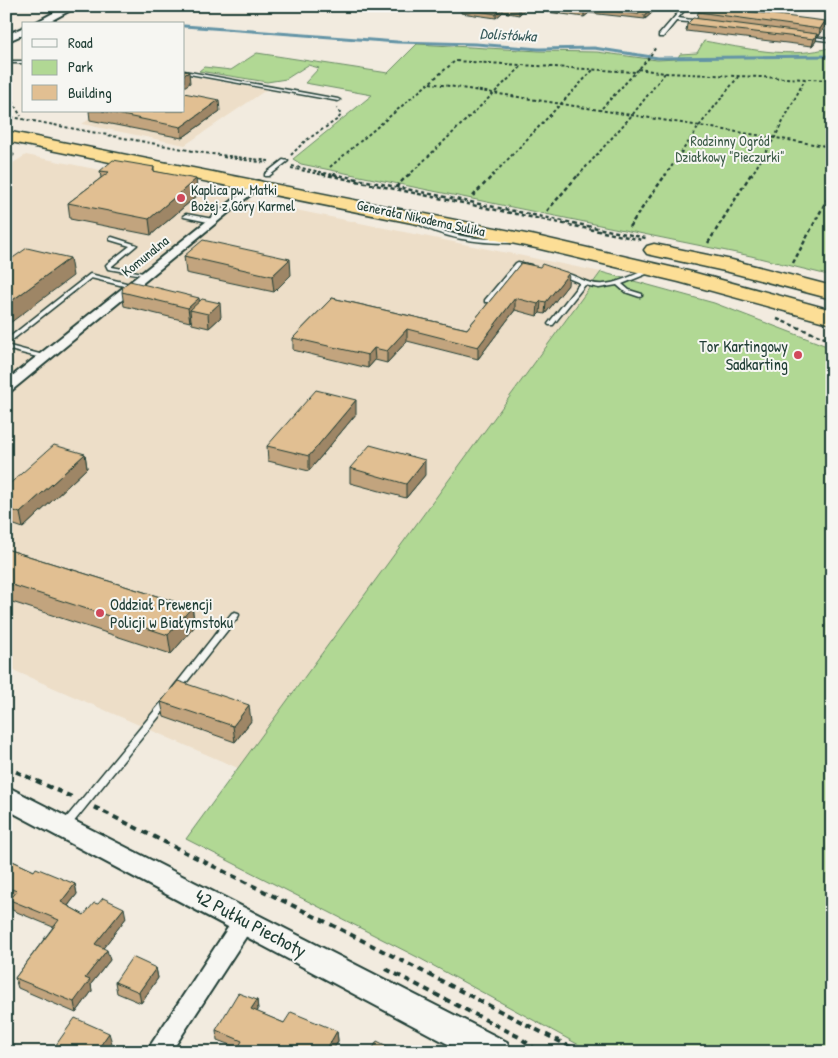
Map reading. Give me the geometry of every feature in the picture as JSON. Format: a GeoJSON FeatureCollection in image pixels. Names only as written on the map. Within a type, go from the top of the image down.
{"type":"FeatureCollection","features":[{"type":"Feature","properties":{"kind":"highway","name":"Generała Nikodema Sulika"},"geometry":{"type":"LineString","coordinates":[[14,121],[269,171],[523,233],[560,247],[699,279],[832,317]]}},
{"type":"Feature","properties":{"kind":"highway","name":"Generała Nikodema Sulika"},"geometry":{"type":"LineString","coordinates":[[6,136],[269,171],[409,216],[523,233],[716,270],[832,303]]}},
{"type":"Feature","properties":{"kind":"highway"},"geometry":{"type":"LineString","coordinates":[[523,233],[620,242],[732,266],[832,293]]}},
{"type":"Feature","properties":{"kind":"highway"},"geometry":{"type":"LineString","coordinates":[[560,247],[708,289],[832,330]]}},
{"type":"Feature","properties":{"kind":"street"},"geometry":{"type":"LineString","coordinates":[[41,22],[74,6]]}},
{"type":"Feature","properties":{"kind":"street","name":"Komunalna"},"geometry":{"type":"LineString","coordinates":[[6,388],[212,221],[269,171]]}},
{"type":"Feature","properties":{"kind":"street","name":"42 Pułku Piechoty"},"geometry":{"type":"LineString","coordinates":[[6,796],[495,1052]]}},
{"type":"Feature","properties":{"kind":"street"},"geometry":{"type":"LineString","coordinates":[[158,1052],[244,920]]}},
{"type":"Feature","properties":{"kind":"lane"},"geometry":{"type":"LineString","coordinates":[[661,36],[686,6]]}},
{"type":"Feature","properties":{"kind":"lane"},"geometry":{"type":"LineString","coordinates":[[674,19],[703,23]]}},
{"type":"Feature","properties":{"kind":"lane"},"geometry":{"type":"LineString","coordinates":[[801,36],[828,40]]}},
{"type":"Feature","properties":{"kind":"lane"},"geometry":{"type":"LineString","coordinates":[[6,62],[22,62]]}},
{"type":"Feature","properties":{"kind":"lane"},"geometry":{"type":"LineString","coordinates":[[185,72],[338,100]]}},
{"type":"Feature","properties":{"kind":"lane","name":"Komunalna"},"geometry":{"type":"LineString","coordinates":[[269,171],[286,164]]}},
{"type":"Feature","properties":{"kind":"lane"},"geometry":{"type":"LineString","coordinates":[[186,216],[212,221]]}},
{"type":"Feature","properties":{"kind":"lane"},"geometry":{"type":"LineString","coordinates":[[112,239],[134,245],[109,265],[110,268],[146,275]]}},
{"type":"Feature","properties":{"kind":"lane"},"geometry":{"type":"LineString","coordinates":[[487,301],[518,264],[536,268]]}},
{"type":"Feature","properties":{"kind":"lane"},"geometry":{"type":"LineString","coordinates":[[553,272],[571,275],[583,283],[602,286],[620,285],[648,272]]}},
{"type":"Feature","properties":{"kind":"lane"},"geometry":{"type":"LineString","coordinates":[[6,343],[90,276],[132,286]]}},
{"type":"Feature","properties":{"kind":"lane"},"geometry":{"type":"LineString","coordinates":[[551,324],[583,283]]}},
{"type":"Feature","properties":{"kind":"lane"},"geometry":{"type":"LineString","coordinates":[[620,285],[627,291],[640,295]]}},
{"type":"Feature","properties":{"kind":"lane"},"geometry":{"type":"LineString","coordinates":[[6,347],[45,357]]}},
{"type":"Feature","properties":{"kind":"lane"},"geometry":{"type":"LineString","coordinates":[[65,826],[149,726],[235,615]]}},
{"type":"Feature","properties":{"kind":"path"},"geometry":{"type":"LineString","coordinates":[[602,109],[656,47]]}},
{"type":"Feature","properties":{"kind":"path"},"geometry":{"type":"LineString","coordinates":[[330,167],[455,61],[635,72]]}},
{"type":"Feature","properties":{"kind":"path"},"geometry":{"type":"LineString","coordinates":[[394,188],[524,65]]}},
{"type":"Feature","properties":{"kind":"path"},"geometry":{"type":"LineString","coordinates":[[473,196],[563,103],[593,69]]}},
{"type":"Feature","properties":{"kind":"path"},"geometry":{"type":"LineString","coordinates":[[638,69],[665,73],[832,80]]}},
{"type":"Feature","properties":{"kind":"path"},"geometry":{"type":"LineString","coordinates":[[547,211],[633,114],[665,73]]}},
{"type":"Feature","properties":{"kind":"path"},"geometry":{"type":"LineString","coordinates":[[629,226],[700,125],[738,76]]}},
{"type":"Feature","properties":{"kind":"path"},"geometry":{"type":"LineString","coordinates":[[708,243],[775,137],[805,79]]}},
{"type":"Feature","properties":{"kind":"path"},"geometry":{"type":"LineString","coordinates":[[430,83],[832,147]]}},
{"type":"Feature","properties":{"kind":"path"},"geometry":{"type":"LineString","coordinates":[[6,92],[14,121]]}},
{"type":"Feature","properties":{"kind":"path"},"geometry":{"type":"LineString","coordinates":[[338,100],[336,107],[341,115],[338,119],[306,141],[286,164],[645,241]]}},
{"type":"Feature","properties":{"kind":"path"},"geometry":{"type":"LineString","coordinates":[[6,117],[202,154],[269,171]]}},
{"type":"Feature","properties":{"kind":"path"},"geometry":{"type":"LineString","coordinates":[[91,133],[97,129]]}},
{"type":"Feature","properties":{"kind":"path"},"geometry":{"type":"LineString","coordinates":[[394,188],[655,240]]}},
{"type":"Feature","properties":{"kind":"path"},"geometry":{"type":"LineString","coordinates":[[794,263],[832,190]]}},
{"type":"Feature","properties":{"kind":"path"},"geometry":{"type":"LineString","coordinates":[[6,767],[76,799]]}},
{"type":"Feature","properties":{"kind":"path"},"geometry":{"type":"LineString","coordinates":[[94,807],[323,920],[580,1052]]}},
{"type":"Feature","properties":{"kind":"shaded area"},"geometry":{"type":"Polygon","coordinates":[[[185,75],[266,90],[185,145],[82,124],[100,112],[185,112],[185,75]]]}},
{"type":"Feature","properties":{"kind":"shaded area"},"geometry":{"type":"Polygon","coordinates":[[[26,155],[601,272],[240,769],[6,667],[6,162],[13,163],[26,155]]]}},
{"type":"Feature","properties":{"kind":"green space","name":"Rodzinny Ogród Działkowy \"Pieczurki\""},"geometry":{"type":"Polygon","coordinates":[[[704,41],[784,53],[816,51],[832,47],[832,276],[751,256],[301,164],[293,159],[372,95],[305,83],[319,68],[308,65],[286,79],[267,82],[199,71],[204,67],[231,70],[257,53],[388,73],[417,44],[539,51],[597,52],[657,60],[677,59],[680,54],[697,53],[704,41]]]}},
{"type":"Feature","properties":{"kind":"green space"},"geometry":{"type":"Polygon","coordinates":[[[601,272],[714,303],[832,348],[832,1052],[592,1052],[421,959],[186,839],[601,272]]]}},
{"type":"Feature","properties":{"kind":"building"},"geometry":{"type":"Polygon","coordinates":[[[463,6],[524,6],[519,10],[503,8],[496,14],[461,8],[463,6]]]}},
{"type":"Feature","properties":{"kind":"building"},"geometry":{"type":"Polygon","coordinates":[[[534,6],[655,6],[645,15],[589,8],[584,13],[534,6]]]}},
{"type":"Feature","properties":{"kind":"building"},"geometry":{"type":"Polygon","coordinates":[[[703,6],[825,21],[820,29],[698,12],[703,6]]]}},
{"type":"Feature","properties":{"kind":"building"},"geometry":{"type":"Polygon","coordinates":[[[693,18],[817,34],[814,39],[687,24],[693,18]]]}},
{"type":"Feature","properties":{"kind":"building"},"geometry":{"type":"Polygon","coordinates":[[[185,93],[219,100],[181,127],[107,112],[185,112],[185,93]]]}},
{"type":"Feature","properties":{"kind":"building"},"geometry":{"type":"Polygon","coordinates":[[[113,160],[154,167],[153,171],[196,179],[149,219],[68,203],[109,172],[100,171],[113,160]]]}},
{"type":"Feature","properties":{"kind":"building"},"geometry":{"type":"Polygon","coordinates":[[[203,240],[290,259],[272,276],[184,256],[203,240]]]}},
{"type":"Feature","properties":{"kind":"building"},"geometry":{"type":"Polygon","coordinates":[[[27,248],[70,258],[6,305],[6,262],[27,248]]]}},
{"type":"Feature","properties":{"kind":"building"},"geometry":{"type":"Polygon","coordinates":[[[521,263],[540,267],[542,264],[569,273],[546,302],[541,301],[538,304],[515,298],[478,347],[407,329],[387,351],[374,348],[368,355],[293,338],[332,298],[467,329],[521,263]]]}},
{"type":"Feature","properties":{"kind":"building"},"geometry":{"type":"Polygon","coordinates":[[[130,281],[199,298],[188,308],[122,292],[123,286],[130,281]]]}},
{"type":"Feature","properties":{"kind":"building"},"geometry":{"type":"Polygon","coordinates":[[[202,299],[220,303],[208,314],[190,310],[202,299]]]}},
{"type":"Feature","properties":{"kind":"building"},"geometry":{"type":"Polygon","coordinates":[[[316,390],[356,400],[309,456],[267,446],[316,390]]]}},
{"type":"Feature","properties":{"kind":"building"},"geometry":{"type":"Polygon","coordinates":[[[54,445],[85,454],[20,513],[6,508],[6,487],[54,445]]]}},
{"type":"Feature","properties":{"kind":"building"},"geometry":{"type":"Polygon","coordinates":[[[370,445],[425,460],[406,484],[350,468],[370,445]]]}},
{"type":"Feature","properties":{"kind":"building"},"geometry":{"type":"Polygon","coordinates":[[[6,549],[192,607],[168,635],[6,583],[6,549]]]}},
{"type":"Feature","properties":{"kind":"building"},"geometry":{"type":"Polygon","coordinates":[[[178,681],[249,705],[233,726],[161,702],[178,681]]]}},
{"type":"Feature","properties":{"kind":"building"},"geometry":{"type":"Polygon","coordinates":[[[6,858],[34,871],[36,868],[75,884],[61,902],[84,915],[94,903],[98,904],[103,898],[124,908],[95,944],[107,950],[85,978],[90,980],[74,1002],[15,978],[59,920],[10,900],[17,891],[6,887],[6,858]]]}},
{"type":"Feature","properties":{"kind":"building"},"geometry":{"type":"Polygon","coordinates":[[[132,957],[156,968],[139,992],[115,982],[132,957]]]}},
{"type":"Feature","properties":{"kind":"building"},"geometry":{"type":"Polygon","coordinates":[[[238,993],[257,1000],[251,1009],[284,1023],[291,1012],[337,1031],[325,1052],[236,1052],[242,1041],[216,1030],[238,993]]]}},
{"type":"Feature","properties":{"kind":"building"},"geometry":{"type":"Polygon","coordinates":[[[75,1018],[109,1033],[96,1052],[51,1052],[75,1018]]]}},
{"type":"Feature","properties":{"kind":"building"},"geometry":{"type":"Polygon","coordinates":[[[377,1041],[399,1052],[371,1052],[377,1041]]]}},
{"type":"Feature","properties":{"kind":"waterway","name":"Dolistówka"},"geometry":{"type":"LineString","coordinates":[[185,26],[397,42],[476,44],[539,49],[594,48],[658,58],[832,56]]}},
{"type":"Feature","properties":{"kind":"waterway","name":"Dolistówka"},"geometry":{"type":"LineString","coordinates":[[6,30],[21,32]]}},
{"type":"Feature","properties":{"kind":"place","name":"Kaplica pw. Matki Bożej z Góry Karmel"},"geometry":{"type":"Point","coordinates":[181,198]}},
{"type":"Feature","properties":{"kind":"place","name":"Tor Kartingowy Sadkarting"},"geometry":{"type":"Point","coordinates":[798,355]}},
{"type":"Feature","properties":{"kind":"place","name":"Oddział Prewencji Policji w Białymstoku"},"geometry":{"type":"Point","coordinates":[100,613]}}]}
